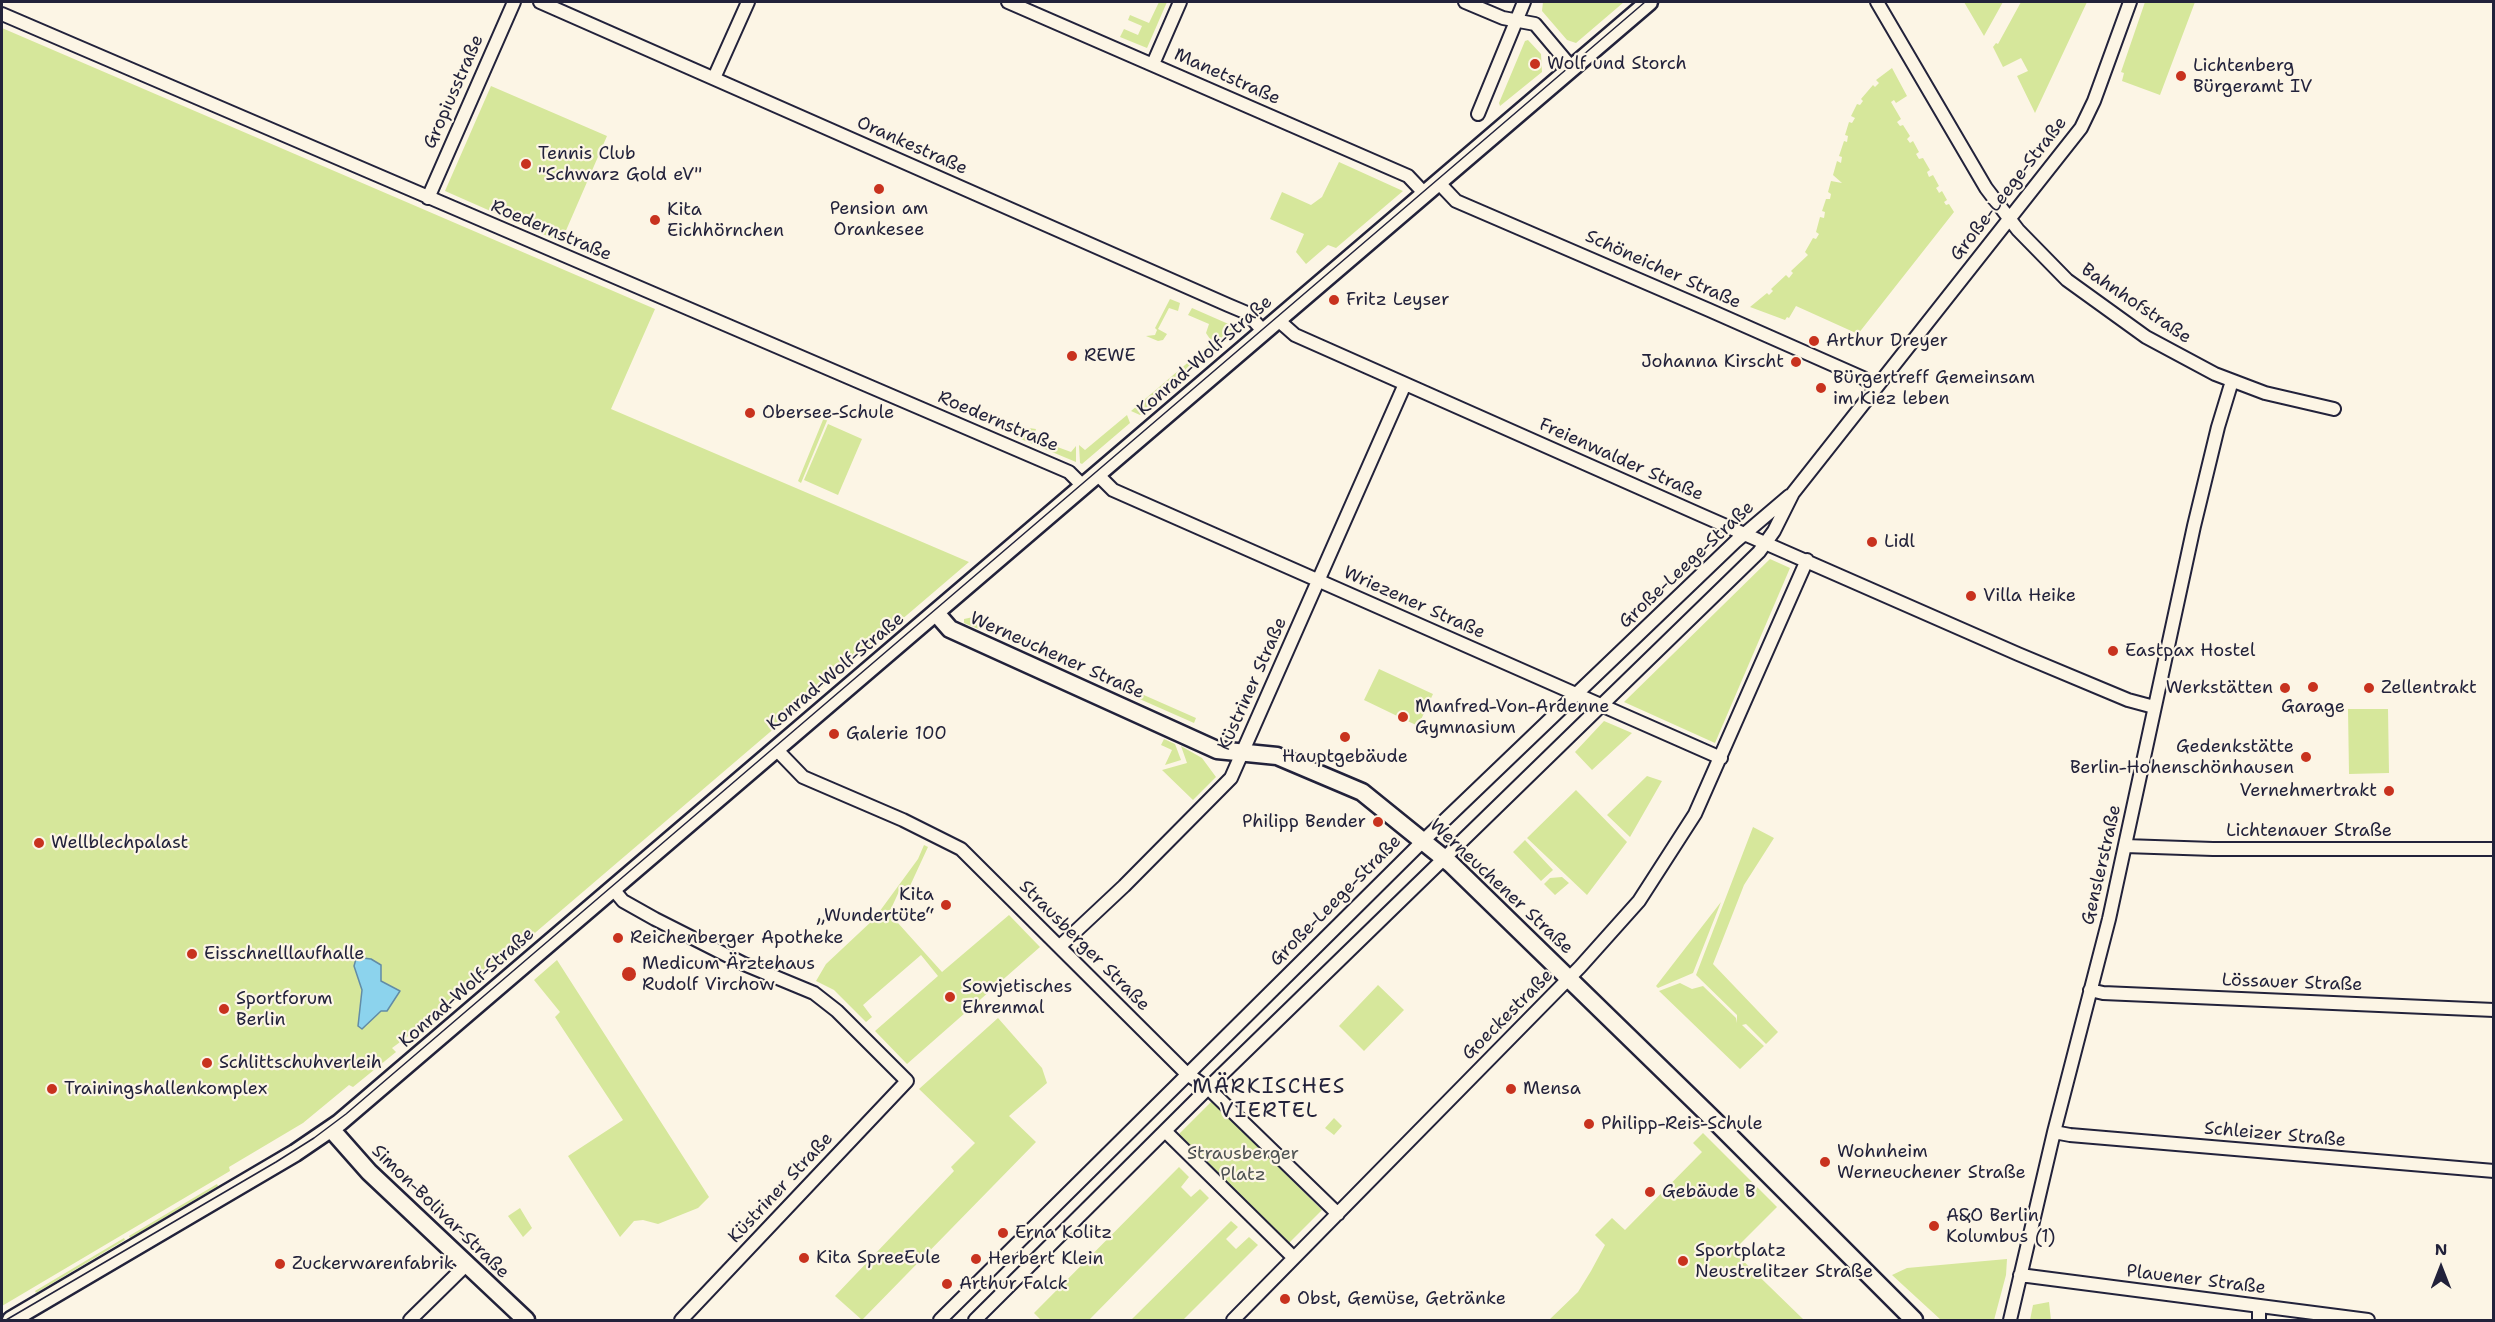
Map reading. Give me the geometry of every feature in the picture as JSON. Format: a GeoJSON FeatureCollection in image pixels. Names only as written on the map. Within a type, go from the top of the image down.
{"type":"FeatureCollection","features":[{"type":"Feature","properties":{"kind":"main road","name":"Konrad-Wolf-Straße"},"geometry":{"type":"LineString","coordinates":[[11,1320],[303,1149],[331,1129],[1649,2]]}},
{"type":"Feature","properties":{"kind":"main road","name":"Werneuchener Straße"},"geometry":{"type":"LineString","coordinates":[[936,613],[950,630],[1217,750],[1277,756],[1362,792],[1445,857],[1914,1320]]}},
{"type":"Feature","properties":{"kind":"main road","name":"Simon-Bolivar-Straße"},"geometry":{"type":"LineString","coordinates":[[331,1129],[369,1172],[526,1320]]}},
{"type":"Feature","properties":{"kind":"street","name":"Gropiusstraße"},"geometry":{"type":"LineString","coordinates":[[428,198],[514,2]]}},
{"type":"Feature","properties":{"kind":"street","name":"Orankestraße"},"geometry":{"type":"LineString","coordinates":[[540,2],[1228,304],[1247,313],[1264,332]]}},
{"type":"Feature","properties":{"kind":"street"},"geometry":{"type":"LineString","coordinates":[[714,78],[748,2]]}},
{"type":"Feature","properties":{"kind":"street","name":"Manetstraße"},"geometry":{"type":"LineString","coordinates":[[1008,2],[1408,177],[1425,194]]}},
{"type":"Feature","properties":{"kind":"street"},"geometry":{"type":"LineString","coordinates":[[1153,64],[1180,2]]}},
{"type":"Feature","properties":{"kind":"street"},"geometry":{"type":"LineString","coordinates":[[1465,2],[1503,18],[1535,24],[1572,68]]}},
{"type":"Feature","properties":{"kind":"street"},"geometry":{"type":"LineString","coordinates":[[1478,114],[1524,2]]}},
{"type":"Feature","properties":{"kind":"street","name":"Bahnhofstraße"},"geometry":{"type":"LineString","coordinates":[[1877,2],[1986,188],[2009,219],[2051,266],[2113,315],[2166,349],[2232,381],[2300,402],[2334,409]]}},
{"type":"Feature","properties":{"kind":"street","name":"Große-Leege-Straße"},"geometry":{"type":"LineString","coordinates":[[975,1320],[1208,1088],[1767,544],[1793,493],[2080,129],[2094,101],[2130,2]]}},
{"type":"Feature","properties":{"kind":"street","name":"Roedernstraße"},"geometry":{"type":"LineString","coordinates":[[2,14],[1069,472],[1083,486]]}},
{"type":"Feature","properties":{"kind":"street","name":"Schöneicher Straße"},"geometry":{"type":"LineString","coordinates":[[1438,182],[1456,201],[1863,378],[1876,387]]}},
{"type":"Feature","properties":{"kind":"street","name":"Freienwalder Straße"},"geometry":{"type":"LineString","coordinates":[[1278,320],[1295,335],[1767,544],[2040,663],[2128,700],[2154,707]]}},
{"type":"Feature","properties":{"kind":"street","name":"Genslerstraße"},"geometry":{"type":"LineString","coordinates":[[2010,1320],[2125,846],[2187,556],[2218,427],[2232,381]]}},
{"type":"Feature","properties":{"kind":"street","name":"Küstriner Straße"},"geometry":{"type":"LineString","coordinates":[[1059,946],[1232,778],[1405,384]]}},
{"type":"Feature","properties":{"kind":"street","name":"Wriezener Straße"},"geometry":{"type":"LineString","coordinates":[[1097,474],[1113,490],[1721,758]]}},
{"type":"Feature","properties":{"kind":"street","name":"Große-Leege-Straße"},"geometry":{"type":"LineString","coordinates":[[940,1320],[1424,840],[1745,534],[1793,493]]}},
{"type":"Feature","properties":{"kind":"street","name":"Goeckestraße"},"geometry":{"type":"LineString","coordinates":[[1233,1320],[1570,978],[1619,925],[1663,867],[1695,814],[1807,560]]}},
{"type":"Feature","properties":{"kind":"street","name":"Strausberger Straße"},"geometry":{"type":"LineString","coordinates":[[776,749],[803,777],[897,817],[961,849],[1187,1074],[1208,1088],[1338,1214]]}},
{"type":"Feature","properties":{"kind":"street","name":"Lichtenauer Straße"},"geometry":{"type":"LineString","coordinates":[[2125,846],[2213,849],[2493,849]]}},
{"type":"Feature","properties":{"kind":"street","name":"Küstriner Straße"},"geometry":{"type":"LineString","coordinates":[[612,889],[623,901],[655,919],[744,964],[819,996],[907,1081],[681,1320]]}},
{"type":"Feature","properties":{"kind":"street","name":"Lössauer Straße"},"geometry":{"type":"LineString","coordinates":[[2090,990],[2114,993],[2493,1010]]}},
{"type":"Feature","properties":{"kind":"street"},"geometry":{"type":"LineString","coordinates":[[1165,1131],[1294,1258]]}},
{"type":"Feature","properties":{"kind":"street","name":"Schleizer Straße"},"geometry":{"type":"LineString","coordinates":[[2054,1132],[2493,1172]]}},
{"type":"Feature","properties":{"kind":"street"},"geometry":{"type":"LineString","coordinates":[[410,1320],[467,1264]]}},
{"type":"Feature","properties":{"kind":"street","name":"Plauener Straße"},"geometry":{"type":"LineString","coordinates":[[2020,1275],[2368,1320]]}},
{"type":"Feature","properties":{"kind":"street"},"geometry":{"type":"LineString","coordinates":[[2259,1306],[2259,1320]]}},
{"type":"Feature","properties":{"kind":"green space"},"geometry":{"type":"Polygon","coordinates":[[[1159,2],[1167,2],[1147,48],[1120,37],[1124,29],[1138,35],[1142,26],[1128,20],[1130,15],[1149,23],[1159,2]]]}},
{"type":"Feature","properties":{"kind":"green space"},"geometry":{"type":"Polygon","coordinates":[[[1543,2],[1624,2],[1576,43],[1567,40],[1542,11],[1543,2]]]}},
{"type":"Feature","properties":{"kind":"green space"},"geometry":{"type":"Polygon","coordinates":[[[1964,2],[2003,2],[1984,36],[1964,2]]]}},
{"type":"Feature","properties":{"kind":"green space"},"geometry":{"type":"Polygon","coordinates":[[[2021,2],[2087,2],[2035,113],[2017,76],[2028,71],[2021,58],[2003,67],[1993,47],[1996,43],[1998,44],[2021,2]]]}},
{"type":"Feature","properties":{"kind":"green space"},"geometry":{"type":"Polygon","coordinates":[[[2145,2],[2195,2],[2160,95],[2122,81],[2124,73],[2121,72],[2145,2]]]}},
{"type":"Feature","properties":{"kind":"green space"},"geometry":{"type":"Polygon","coordinates":[[[2,28],[655,309],[611,409],[969,562],[419,1032],[415,1031],[392,1048],[396,1052],[353,1087],[349,1085],[303,1123],[229,1167],[230,1171],[2,1306],[2,28]]]}},
{"type":"Feature","properties":{"kind":"green space"},"geometry":{"type":"Polygon","coordinates":[[[1528,40],[1541,54],[1542,72],[1500,106],[1499,103],[1525,41],[1528,40]]]}},
{"type":"Feature","properties":{"kind":"green space"},"geometry":{"type":"Polygon","coordinates":[[[1892,68],[1907,96],[1896,103],[1894,100],[1891,102],[1901,119],[1897,122],[1900,126],[1903,125],[1910,136],[1907,139],[1910,143],[1913,141],[1919,152],[1916,154],[1919,159],[1923,158],[1930,170],[1927,172],[1929,177],[1933,175],[1939,186],[1936,188],[1939,193],[1942,191],[1947,200],[1944,202],[1946,205],[1949,204],[1954,212],[1858,334],[1796,306],[1789,318],[1785,320],[1750,307],[1767,293],[1769,295],[1773,291],[1771,289],[1786,275],[1789,278],[1793,273],[1791,271],[1808,255],[1805,252],[1813,238],[1816,239],[1819,234],[1816,232],[1820,217],[1824,218],[1825,212],[1822,211],[1826,199],[1830,199],[1831,194],[1828,192],[1831,181],[1842,183],[1833,175],[1837,161],[1841,163],[1842,157],[1839,156],[1844,141],[1847,142],[1848,136],[1845,135],[1849,122],[1852,123],[1855,118],[1851,116],[1857,104],[1860,105],[1863,101],[1861,99],[1873,85],[1875,87],[1879,83],[1876,80],[1892,68]]]}},
{"type":"Feature","properties":{"kind":"green space","name":"Tennis Club \"Schwarz Gold eV\""},"geometry":{"type":"Polygon","coordinates":[[[491,86],[607,136],[561,242],[445,191],[491,86]]]}},
{"type":"Feature","properties":{"kind":"green space"},"geometry":{"type":"Polygon","coordinates":[[[1339,162],[1403,191],[1336,248],[1328,245],[1306,264],[1296,252],[1304,234],[1270,219],[1282,192],[1311,205],[1322,197],[1339,162]]]}},
{"type":"Feature","properties":{"kind":"green space"},"geometry":{"type":"Polygon","coordinates":[[[1170,299],[1180,303],[1178,311],[1169,308],[1158,329],[1167,334],[1163,340],[1158,341],[1146,336],[1155,335],[1157,330],[1155,328],[1170,299]]]}},
{"type":"Feature","properties":{"kind":"green space"},"geometry":{"type":"Polygon","coordinates":[[[1192,308],[1233,326],[1233,334],[1140,415],[1131,411],[1212,342],[1206,333],[1209,324],[1188,315],[1192,308]]]}},
{"type":"Feature","properties":{"kind":"green space"},"geometry":{"type":"Polygon","coordinates":[[[827,410],[831,411],[801,483],[798,481],[827,410]]]}},
{"type":"Feature","properties":{"kind":"green space"},"geometry":{"type":"Polygon","coordinates":[[[1127,415],[1130,423],[1082,464],[1080,463],[1079,445],[1085,450],[1127,415]]]}},
{"type":"Feature","properties":{"kind":"green space"},"geometry":{"type":"Polygon","coordinates":[[[828,424],[862,439],[838,495],[804,480],[828,424]]]}},
{"type":"Feature","properties":{"kind":"green space"},"geometry":{"type":"Polygon","coordinates":[[[1029,428],[1036,429],[1033,438],[1071,452],[1076,446],[1076,462],[1016,437],[1029,428]]]}},
{"type":"Feature","properties":{"kind":"green space"},"geometry":{"type":"Polygon","coordinates":[[[1770,559],[1790,568],[1715,743],[1624,702],[1770,559]]]}},
{"type":"Feature","properties":{"kind":"green space"},"geometry":{"type":"Polygon","coordinates":[[[978,616],[981,630],[964,623],[964,619],[978,616]]]}},
{"type":"Feature","properties":{"kind":"green space"},"geometry":{"type":"Polygon","coordinates":[[[1379,669],[1433,694],[1418,726],[1364,700],[1379,669]]]}},
{"type":"Feature","properties":{"kind":"green space"},"geometry":{"type":"Polygon","coordinates":[[[1137,692],[1196,718],[1194,723],[1135,697],[1137,692]]]}},
{"type":"Feature","properties":{"kind":"green space"},"geometry":{"type":"Polygon","coordinates":[[[2348,709],[2388,709],[2389,773],[2349,774],[2348,709]]]}},
{"type":"Feature","properties":{"kind":"green space"},"geometry":{"type":"Polygon","coordinates":[[[1604,721],[1632,733],[1592,770],[1575,752],[1604,721]]]}},
{"type":"Feature","properties":{"kind":"green space"},"geometry":{"type":"Polygon","coordinates":[[[1164,739],[1175,744],[1181,760],[1165,765],[1172,750],[1161,745],[1164,739]]]}},
{"type":"Feature","properties":{"kind":"green space"},"geometry":{"type":"Polygon","coordinates":[[[1181,746],[1202,758],[1216,777],[1193,800],[1162,770],[1187,763],[1181,746]]]}},
{"type":"Feature","properties":{"kind":"green space"},"geometry":{"type":"Polygon","coordinates":[[[1647,776],[1662,781],[1630,837],[1607,815],[1647,776]]]}},
{"type":"Feature","properties":{"kind":"green space"},"geometry":{"type":"Polygon","coordinates":[[[1576,790],[1627,842],[1587,895],[1527,838],[1576,790]]]}},
{"type":"Feature","properties":{"kind":"green space"},"geometry":{"type":"Polygon","coordinates":[[[1753,827],[1774,838],[1744,885],[1713,964],[1778,1032],[1766,1044],[1746,1024],[1742,1025],[1764,1046],[1740,1069],[1659,991],[1680,983],[1692,989],[1703,986],[1736,1018],[1737,1023],[1737,1015],[1696,975],[1753,827]]]}},
{"type":"Feature","properties":{"kind":"green space"},"geometry":{"type":"Polygon","coordinates":[[[1525,840],[1553,870],[1541,881],[1513,852],[1525,840]]]}},
{"type":"Feature","properties":{"kind":"green space"},"geometry":{"type":"Polygon","coordinates":[[[924,845],[928,847],[909,888],[902,885],[889,913],[942,972],[1009,915],[1040,947],[907,1064],[875,1031],[938,976],[921,955],[863,1005],[872,1017],[866,1022],[834,990],[816,981],[826,964],[874,919],[918,859],[924,845]]]}},
{"type":"Feature","properties":{"kind":"green space"},"geometry":{"type":"Polygon","coordinates":[[[1562,877],[1569,883],[1555,895],[1544,884],[1550,878],[1562,877]]]}},
{"type":"Feature","properties":{"kind":"green space"},"geometry":{"type":"Polygon","coordinates":[[[1721,902],[1693,973],[1658,988],[1656,986],[1721,902]]]}},
{"type":"Feature","properties":{"kind":"green space"},"geometry":{"type":"Polygon","coordinates":[[[557,960],[709,1197],[698,1208],[658,1224],[643,1220],[634,1221],[620,1237],[568,1156],[623,1120],[555,1017],[560,1012],[534,980],[557,960]]]}},
{"type":"Feature","properties":{"kind":"green space"},"geometry":{"type":"Polygon","coordinates":[[[1378,985],[1404,1010],[1364,1051],[1339,1026],[1378,985]]]}},
{"type":"Feature","properties":{"kind":"green space"},"geometry":{"type":"Polygon","coordinates":[[[998,1018],[1042,1068],[1047,1083],[1009,1116],[1036,1142],[862,1320],[835,1296],[954,1171],[951,1167],[975,1143],[919,1089],[998,1018]]]}},
{"type":"Feature","properties":{"kind":"green space","name":"Strausberger Platz"},"geometry":{"type":"Polygon","coordinates":[[[1212,1101],[1322,1210],[1289,1243],[1179,1134],[1212,1101]]]}},
{"type":"Feature","properties":{"kind":"green space"},"geometry":{"type":"Polygon","coordinates":[[[1334,1118],[1342,1126],[1334,1135],[1325,1128],[1334,1118]]]}},
{"type":"Feature","properties":{"kind":"green space"},"geometry":{"type":"Polygon","coordinates":[[[1703,1133],[1777,1207],[1733,1251],[1804,1320],[1549,1320],[1578,1292],[1591,1271],[1605,1245],[1595,1235],[1612,1218],[1625,1230],[1702,1152],[1693,1143],[1703,1133]]]}},
{"type":"Feature","properties":{"kind":"green space"},"geometry":{"type":"Polygon","coordinates":[[[1179,1167],[1189,1177],[1181,1187],[1191,1197],[1200,1189],[1209,1198],[1089,1320],[1041,1320],[1034,1313],[1179,1167]]]}},
{"type":"Feature","properties":{"kind":"green space"},"geometry":{"type":"Polygon","coordinates":[[[217,1184],[218,1186],[130,1238],[129,1236],[217,1184]]]}},
{"type":"Feature","properties":{"kind":"green space"},"geometry":{"type":"Polygon","coordinates":[[[520,1208],[532,1228],[523,1237],[508,1216],[520,1208]]]}},
{"type":"Feature","properties":{"kind":"green space"},"geometry":{"type":"Polygon","coordinates":[[[1231,1221],[1238,1227],[1226,1239],[1236,1249],[1249,1237],[1258,1245],[1183,1320],[1131,1320],[1231,1221]]]}},
{"type":"Feature","properties":{"kind":"green space"},"geometry":{"type":"Polygon","coordinates":[[[124,1238],[125,1240],[36,1293],[35,1291],[124,1238]]]}},
{"type":"Feature","properties":{"kind":"green space"},"geometry":{"type":"Polygon","coordinates":[[[2007,1259],[2006,1275],[1994,1320],[1941,1320],[1892,1275],[1907,1268],[2007,1259]]]}},
{"type":"Feature","properties":{"kind":"green space"},"geometry":{"type":"Polygon","coordinates":[[[2049,1302],[2051,1320],[2030,1320],[2033,1305],[2049,1302]]]}},
{"type":"Feature","properties":{"kind":"water"},"geometry":{"type":"Polygon","coordinates":[[[356,959],[371,959],[381,965],[381,981],[400,991],[387,1011],[381,1011],[362,1029],[358,1026],[362,990],[354,966],[356,959]]]}},
{"type":"Feature","properties":{"kind":"tram line"},"geometry":{"type":"LineString","coordinates":[[6,1320],[276,1162],[346,1114],[1645,2]]}},
{"type":"Feature","properties":{"kind":"place","name":"Wolf und Storch"},"geometry":{"type":"Point","coordinates":[1535,64]}},
{"type":"Feature","properties":{"kind":"place","name":"Lichtenberg Bürgeramt IV"},"geometry":{"type":"Point","coordinates":[2181,76]}},
{"type":"Feature","properties":{"kind":"place","name":"Tennis Club \"Schwarz Gold eV\""},"geometry":{"type":"Point","coordinates":[526,164]}},
{"type":"Feature","properties":{"kind":"place","name":"Pension am Orankesee"},"geometry":{"type":"Point","coordinates":[879,189]}},
{"type":"Feature","properties":{"kind":"place","name":"Kita Eichhörnchen"},"geometry":{"type":"Point","coordinates":[655,220]}},
{"type":"Feature","properties":{"kind":"place","name":"Fritz Leyser"},"geometry":{"type":"Point","coordinates":[1334,300]}},
{"type":"Feature","properties":{"kind":"place","name":"Arthur Dreyer"},"geometry":{"type":"Point","coordinates":[1814,341]}},
{"type":"Feature","properties":{"kind":"place","name":"REWE"},"geometry":{"type":"Point","coordinates":[1072,356]}},
{"type":"Feature","properties":{"kind":"place","name":"Johanna Kirscht"},"geometry":{"type":"Point","coordinates":[1796,362]}},
{"type":"Feature","properties":{"kind":"place","name":"Bürgertreff Gemeinsam im Kiez leben"},"geometry":{"type":"Point","coordinates":[1821,388]}},
{"type":"Feature","properties":{"kind":"place","name":"Obersee-Schule"},"geometry":{"type":"Point","coordinates":[750,413]}},
{"type":"Feature","properties":{"kind":"place","name":"Lidl"},"geometry":{"type":"Point","coordinates":[1872,542]}},
{"type":"Feature","properties":{"kind":"place","name":"Villa Heike"},"geometry":{"type":"Point","coordinates":[1971,596]}},
{"type":"Feature","properties":{"kind":"place","name":"Eastpax Hostel"},"geometry":{"type":"Point","coordinates":[2113,651]}},
{"type":"Feature","properties":{"kind":"place","name":"Garage"},"geometry":{"type":"Point","coordinates":[2313,687]}},
{"type":"Feature","properties":{"kind":"place","name":"Werkstätten"},"geometry":{"type":"Point","coordinates":[2285,688]}},
{"type":"Feature","properties":{"kind":"place","name":"Zellentrakt"},"geometry":{"type":"Point","coordinates":[2369,688]}},
{"type":"Feature","properties":{"kind":"place","name":"Manfred-Von-Ardenne Gymnasium"},"geometry":{"type":"Point","coordinates":[1403,717]}},
{"type":"Feature","properties":{"kind":"place","name":"Galerie 100"},"geometry":{"type":"Point","coordinates":[834,734]}},
{"type":"Feature","properties":{"kind":"place","name":"Hauptgebäude"},"geometry":{"type":"Point","coordinates":[1345,737]}},
{"type":"Feature","properties":{"kind":"place","name":"Gedenkstätte Berlin-Hohenschönhausen"},"geometry":{"type":"Point","coordinates":[2306,757]}},
{"type":"Feature","properties":{"kind":"place","name":"Vernehmertrakt"},"geometry":{"type":"Point","coordinates":[2389,791]}},
{"type":"Feature","properties":{"kind":"place","name":"Philipp Bender"},"geometry":{"type":"Point","coordinates":[1378,822]}},
{"type":"Feature","properties":{"kind":"place","name":"Wellblechpalast"},"geometry":{"type":"Point","coordinates":[39,843]}},
{"type":"Feature","properties":{"kind":"place","name":"Kita „Wundertüte“"},"geometry":{"type":"Point","coordinates":[946,905]}},
{"type":"Feature","properties":{"kind":"place","name":"Reichenberger Apotheke"},"geometry":{"type":"Point","coordinates":[618,938]}},
{"type":"Feature","properties":{"kind":"place","name":"Eisschnelllaufhalle"},"geometry":{"type":"Point","coordinates":[192,954]}},
{"type":"Feature","properties":{"kind":"place","name":"Medicum Ärztehaus Rudolf Virchow"},"geometry":{"type":"Point","coordinates":[629,974]}},
{"type":"Feature","properties":{"kind":"place","name":"Sowjetisches Ehrenmal"},"geometry":{"type":"Point","coordinates":[950,997]}},
{"type":"Feature","properties":{"kind":"place","name":"Sportforum Berlin"},"geometry":{"type":"Point","coordinates":[224,1009]}},
{"type":"Feature","properties":{"kind":"place","name":"Schlittschuhverleih"},"geometry":{"type":"Point","coordinates":[207,1063]}},
{"type":"Feature","properties":{"kind":"place","name":"Trainingshallenkomplex"},"geometry":{"type":"Point","coordinates":[52,1089]}},
{"type":"Feature","properties":{"kind":"place","name":"Mensa"},"geometry":{"type":"Point","coordinates":[1511,1089]}},
{"type":"Feature","properties":{"kind":"place","name":"Philipp-Reis-Schule"},"geometry":{"type":"Point","coordinates":[1589,1124]}},
{"type":"Feature","properties":{"kind":"place","name":"Wohnheim Werneuchener Straße"},"geometry":{"type":"Point","coordinates":[1825,1162]}},
{"type":"Feature","properties":{"kind":"place","name":"Gebäude B"},"geometry":{"type":"Point","coordinates":[1650,1192]}},
{"type":"Feature","properties":{"kind":"place","name":"A&O Berlin Kolumbus (1)"},"geometry":{"type":"Point","coordinates":[1934,1226]}},
{"type":"Feature","properties":{"kind":"place","name":"Erna Kolitz"},"geometry":{"type":"Point","coordinates":[1003,1233]}},
{"type":"Feature","properties":{"kind":"place","name":"Kita SpreeEule"},"geometry":{"type":"Point","coordinates":[804,1258]}},
{"type":"Feature","properties":{"kind":"place","name":"Herbert Klein"},"geometry":{"type":"Point","coordinates":[976,1259]}},
{"type":"Feature","properties":{"kind":"place","name":"Sportplatz Neustrelitzer Straße"},"geometry":{"type":"Point","coordinates":[1683,1261]}},
{"type":"Feature","properties":{"kind":"place","name":"Zuckerwarenfabrik"},"geometry":{"type":"Point","coordinates":[280,1264]}},
{"type":"Feature","properties":{"kind":"place","name":"Arthur Falck"},"geometry":{"type":"Point","coordinates":[947,1284]}},
{"type":"Feature","properties":{"kind":"place","name":"Obst, Gemüse, Getränke"},"geometry":{"type":"Point","coordinates":[1285,1299]}},
{"type":"Feature","properties":{"kind":"district","name":"MÄRKISCHES VIERTEL"},"geometry":{"type":"Point","coordinates":[1269,1100]}}]}
